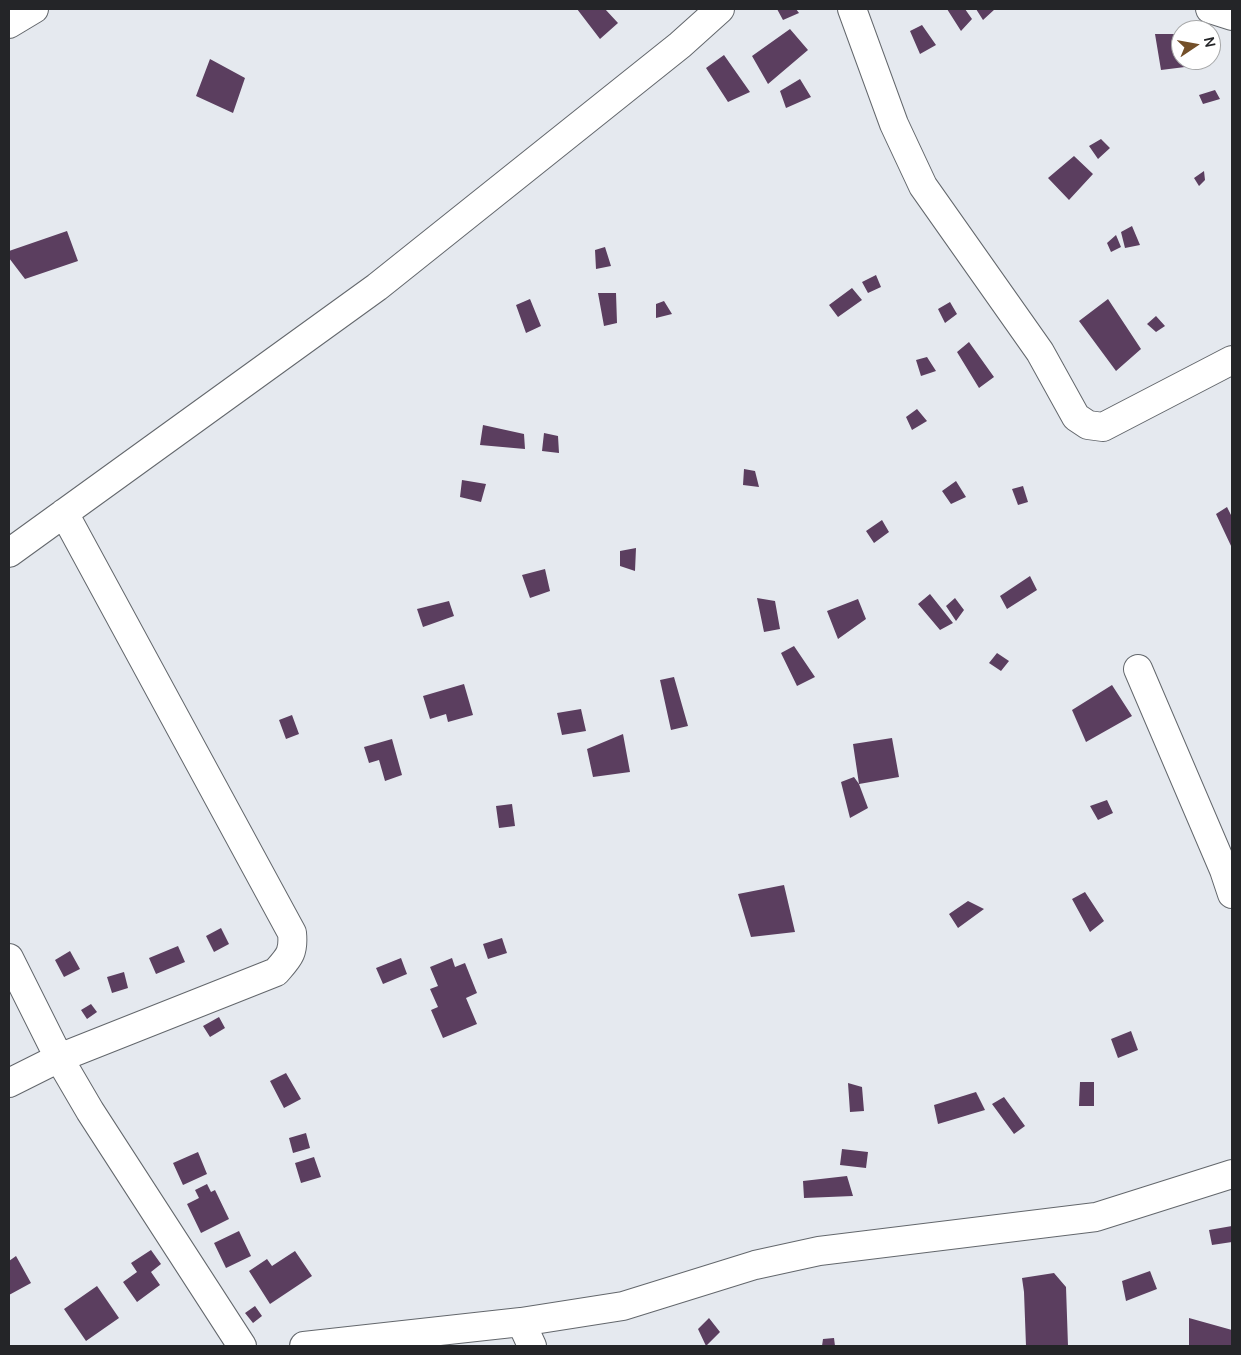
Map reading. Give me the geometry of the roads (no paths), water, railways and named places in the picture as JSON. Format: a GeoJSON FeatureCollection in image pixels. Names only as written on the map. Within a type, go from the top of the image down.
{"type":"FeatureCollection","features":[{"type":"Feature","properties":{"kind":"street"},"geometry":{"type":"LineString","coordinates":[[9,24],[34,9]]}},
{"type":"Feature","properties":{"kind":"street"},"geometry":{"type":"LineString","coordinates":[[9,553],[377,287],[680,45],[720,9]]}},
{"type":"Feature","properties":{"kind":"street"},"geometry":{"type":"LineString","coordinates":[[852,9],[894,124],[923,186],[1040,352],[1076,417],[1088,425],[1103,427],[1232,360]]}},
{"type":"Feature","properties":{"kind":"street"},"geometry":{"type":"LineString","coordinates":[[1210,9],[1232,16]]}},
{"type":"Feature","properties":{"kind":"street"},"geometry":{"type":"LineString","coordinates":[[9,1083],[59,1058],[276,972],[288,958],[294,946],[292,933],[64,512]]}},
{"type":"Feature","properties":{"kind":"street"},"geometry":{"type":"LineString","coordinates":[[1138,669],[1224,870],[1232,894]]}},
{"type":"Feature","properties":{"kind":"street"},"geometry":{"type":"LineString","coordinates":[[9,958],[59,1058],[90,1111],[242,1346]]}},
{"type":"Feature","properties":{"kind":"street"},"geometry":{"type":"LineString","coordinates":[[304,1346],[521,1322],[624,1306],[754,1265],[819,1251],[1096,1217],[1232,1174]]}},
{"type":"Feature","properties":{"kind":"street"},"geometry":{"type":"LineString","coordinates":[[521,1322],[532,1346]]}}]}
